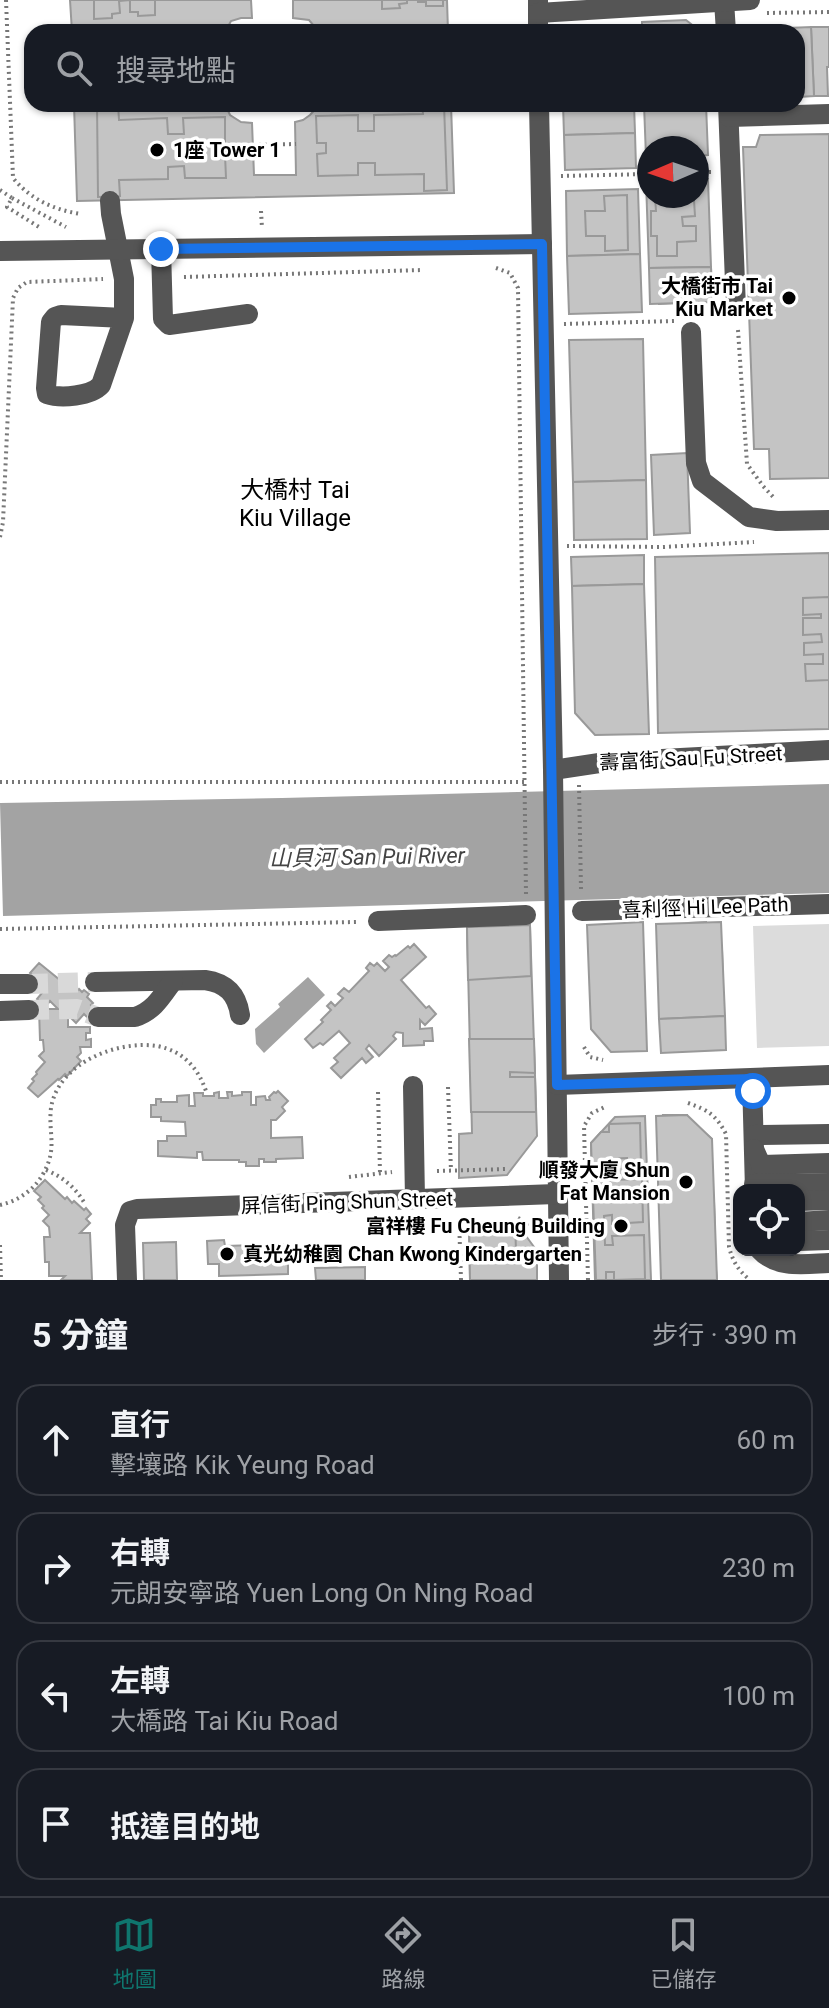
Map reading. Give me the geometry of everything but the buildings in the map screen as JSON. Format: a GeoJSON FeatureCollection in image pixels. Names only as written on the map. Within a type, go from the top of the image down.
{"type":"FeatureCollection","features":[{"type":"Feature","properties":{"kind":"street"},"geometry":{"type":"LineString","coordinates":[[538,15],[750,0]]}},
{"type":"Feature","properties":{"kind":"street"},"geometry":{"type":"LineString","coordinates":[[724,1],[725,24]]}},
{"type":"Feature","properties":{"kind":"street"},"geometry":{"type":"LineString","coordinates":[[539,112],[559,1280]]}},
{"type":"Feature","properties":{"kind":"street"},"geometry":{"type":"LineString","coordinates":[[729,112],[737,313]]}},
{"type":"Feature","properties":{"kind":"street"},"geometry":{"type":"LineString","coordinates":[[779,112],[829,114]]}},
{"type":"Feature","properties":{"kind":"street"},"geometry":{"type":"LineString","coordinates":[[110,201],[124,279],[124,318],[97,390],[77,395],[47,394],[51,322],[55,317],[124,318]]}},
{"type":"Feature","properties":{"kind":"street"},"geometry":{"type":"LineString","coordinates":[[0,251],[542,244]]}},
{"type":"Feature","properties":{"kind":"street"},"geometry":{"type":"LineString","coordinates":[[161,249],[163,319],[169,325],[248,314]]}},
{"type":"Feature","properties":{"kind":"street"},"geometry":{"type":"LineString","coordinates":[[689,326],[696,463],[702,481],[749,517],[777,521],[829,520]]}},
{"type":"Feature","properties":{"kind":"street","name":"壽富街 Sau Fu Street"},"geometry":{"type":"LineString","coordinates":[[552,773],[606,762],[829,750]]}},
{"type":"Feature","properties":{"kind":"street","name":"喜利徑 Hi Lee Path"},"geometry":{"type":"LineString","coordinates":[[582,911],[829,904]]}},
{"type":"Feature","properties":{"kind":"street"},"geometry":{"type":"LineString","coordinates":[[378,921],[526,915]]}},
{"type":"Feature","properties":{"kind":"street"},"geometry":{"type":"LineString","coordinates":[[98,1017],[141,1015],[152,1009],[173,981]]}},
{"type":"Feature","properties":{"kind":"street"},"geometry":{"type":"LineString","coordinates":[[95,982],[216,982],[233,994],[240,1015]]}},
{"type":"Feature","properties":{"kind":"street"},"geometry":{"type":"LineString","coordinates":[[0,984],[28,984]]}},
{"type":"Feature","properties":{"kind":"street"},"geometry":{"type":"LineString","coordinates":[[0,1011],[29,1010]]}},
{"type":"Feature","properties":{"kind":"street"},"geometry":{"type":"LineString","coordinates":[[557,1085],[829,1075]]}},
{"type":"Feature","properties":{"kind":"street"},"geometry":{"type":"LineString","coordinates":[[752,1079],[754,1184]]}},
{"type":"Feature","properties":{"kind":"street"},"geometry":{"type":"LineString","coordinates":[[413,1086],[415,1199]]}},
{"type":"Feature","properties":{"kind":"street"},"geometry":{"type":"LineString","coordinates":[[754,1142],[829,1134]]}},
{"type":"Feature","properties":{"kind":"street"},"geometry":{"type":"LineString","coordinates":[[754,1142],[761,1165],[829,1163]]}},
{"type":"Feature","properties":{"kind":"street"},"geometry":{"type":"LineString","coordinates":[[805,1184],[829,1183]]}},
{"type":"Feature","properties":{"kind":"street","name":"屏信街 Ping Shun Street"},"geometry":{"type":"LineString","coordinates":[[127,1280],[125,1225],[130,1211],[137,1209],[556,1194]]}},
{"type":"Feature","properties":{"kind":"street"},"geometry":{"type":"LineString","coordinates":[[805,1201],[829,1200]]}},
{"type":"Feature","properties":{"kind":"street"},"geometry":{"type":"LineString","coordinates":[[805,1222],[829,1220]]}},
{"type":"Feature","properties":{"kind":"street"},"geometry":{"type":"LineString","coordinates":[[805,1241],[829,1240]]}},
{"type":"Feature","properties":{"kind":"street"},"geometry":{"type":"LineString","coordinates":[[767,1256],[784,1263],[829,1263]]}},
{"type":"Feature","properties":{"kind":"path"},"geometry":{"type":"LineString","coordinates":[[6,0],[13,178],[24,192],[60,211],[81,214]]}},
{"type":"Feature","properties":{"kind":"path"},"geometry":{"type":"LineString","coordinates":[[253,145],[296,144]]}},
{"type":"Feature","properties":{"kind":"path"},"geometry":{"type":"LineString","coordinates":[[559,176],[637,174]]}},
{"type":"Feature","properties":{"kind":"path"},"geometry":{"type":"LineString","coordinates":[[0,190],[12,198],[7,207],[41,228]]}},
{"type":"Feature","properties":{"kind":"path"},"geometry":{"type":"LineString","coordinates":[[58,233],[60,211]]}},
{"type":"Feature","properties":{"kind":"path"},"geometry":{"type":"LineString","coordinates":[[497,268],[510,273],[518,288],[526,915]]}},
{"type":"Feature","properties":{"kind":"path"},"geometry":{"type":"LineString","coordinates":[[162,278],[435,270]]}},
{"type":"Feature","properties":{"kind":"path"},"geometry":{"type":"LineString","coordinates":[[0,537],[13,298],[18,288],[27,282],[124,279]]}},
{"type":"Feature","properties":{"kind":"path"},"geometry":{"type":"LineString","coordinates":[[737,313],[747,464],[777,501]]}},
{"type":"Feature","properties":{"kind":"path"},"geometry":{"type":"LineString","coordinates":[[561,324],[689,326]]}},
{"type":"Feature","properties":{"kind":"path"},"geometry":{"type":"LineString","coordinates":[[565,546],[663,547],[763,542]]}},
{"type":"Feature","properties":{"kind":"path"},"geometry":{"type":"LineString","coordinates":[[0,782],[525,782]]}},
{"type":"Feature","properties":{"kind":"path"},"geometry":{"type":"LineString","coordinates":[[579,783],[582,911]]}},
{"type":"Feature","properties":{"kind":"path"},"geometry":{"type":"LineString","coordinates":[[0,929],[378,921]]}},
{"type":"Feature","properties":{"kind":"path"},"geometry":{"type":"LineString","coordinates":[[0,1205],[22,1196],[45,1170],[52,1151],[51,1108],[55,1094],[74,1070],[100,1054],[130,1045],[162,1047],[176,1052],[193,1065],[207,1094]]}},
{"type":"Feature","properties":{"kind":"path"},"geometry":{"type":"LineString","coordinates":[[448,1087],[451,1171]]}},
{"type":"Feature","properties":{"kind":"path"},"geometry":{"type":"LineString","coordinates":[[378,1092],[380,1173]]}},
{"type":"Feature","properties":{"kind":"path"},"geometry":{"type":"LineString","coordinates":[[688,1103],[718,1119],[726,1134],[729,1247],[738,1271],[750,1280]]}},
{"type":"Feature","properties":{"kind":"path"},"geometry":{"type":"LineString","coordinates":[[588,1280],[584,1126],[592,1113],[607,1106],[620,1106]]}},
{"type":"Feature","properties":{"kind":"path"},"geometry":{"type":"LineString","coordinates":[[45,1170],[66,1181],[85,1204]]}},
{"type":"Feature","properties":{"kind":"path"},"geometry":{"type":"LineString","coordinates":[[459,1216],[461,1280]]}},
{"type":"Feature","properties":{"kind":"path"},"geometry":{"type":"LineString","coordinates":[[0,1245],[1,1280]]}},
{"type":"Feature","properties":{"kind":"shaded area"},"geometry":{"type":"Polygon","coordinates":[[[829,924],[829,1046],[757,1048],[753,926],[829,924]]]}},
{"type":"Feature","properties":{"kind":"water","name":"山貝河 San Pui River"},"geometry":{"type":"Polygon","coordinates":[[[829,784],[829,893],[3,916],[0,803],[829,784]]]}},
{"type":"Feature","properties":{"kind":"water"},"geometry":{"type":"Polygon","coordinates":[[[308,977],[325,995],[264,1053],[256,1044],[255,1029],[308,977]]]}},
{"type":"Feature","properties":{"kind":"tunnel"},"geometry":{"type":"LineString","coordinates":[[28,984],[95,982]]}},
{"type":"Feature","properties":{"kind":"tunnel"},"geometry":{"type":"LineString","coordinates":[[29,1010],[77,1009],[98,1017]]}},
{"type":"Feature","properties":{"kind":"place","name":"1座 Tower 1"},"geometry":{"type":"Point","coordinates":[157,150]}},
{"type":"Feature","properties":{"kind":"place","name":"大橋街市 Tai Kiu Market"},"geometry":{"type":"Point","coordinates":[789,298]}},
{"type":"Feature","properties":{"kind":"place","name":"順發大廈 Shun Fat Mansion"},"geometry":{"type":"Point","coordinates":[686,1182]}},
{"type":"Feature","properties":{"kind":"place","name":"富祥樓 Fu Cheung Building"},"geometry":{"type":"Point","coordinates":[621,1226]}},
{"type":"Feature","properties":{"kind":"place","name":"真光幼稚園 Chan Kwong Kindergarten"},"geometry":{"type":"Point","coordinates":[227,1254]}},
{"type":"Feature","properties":{"kind":"district","name":"大橋村 Tai Kiu Village"},"geometry":{"type":"Point","coordinates":[295,504]}},
{"type":"Feature","properties":{"kind":"route"},"geometry":{"type":"LineString","coordinates":[[161,249],[542,244],[557,1085],[752,1079],[753,1091]]}}]}
